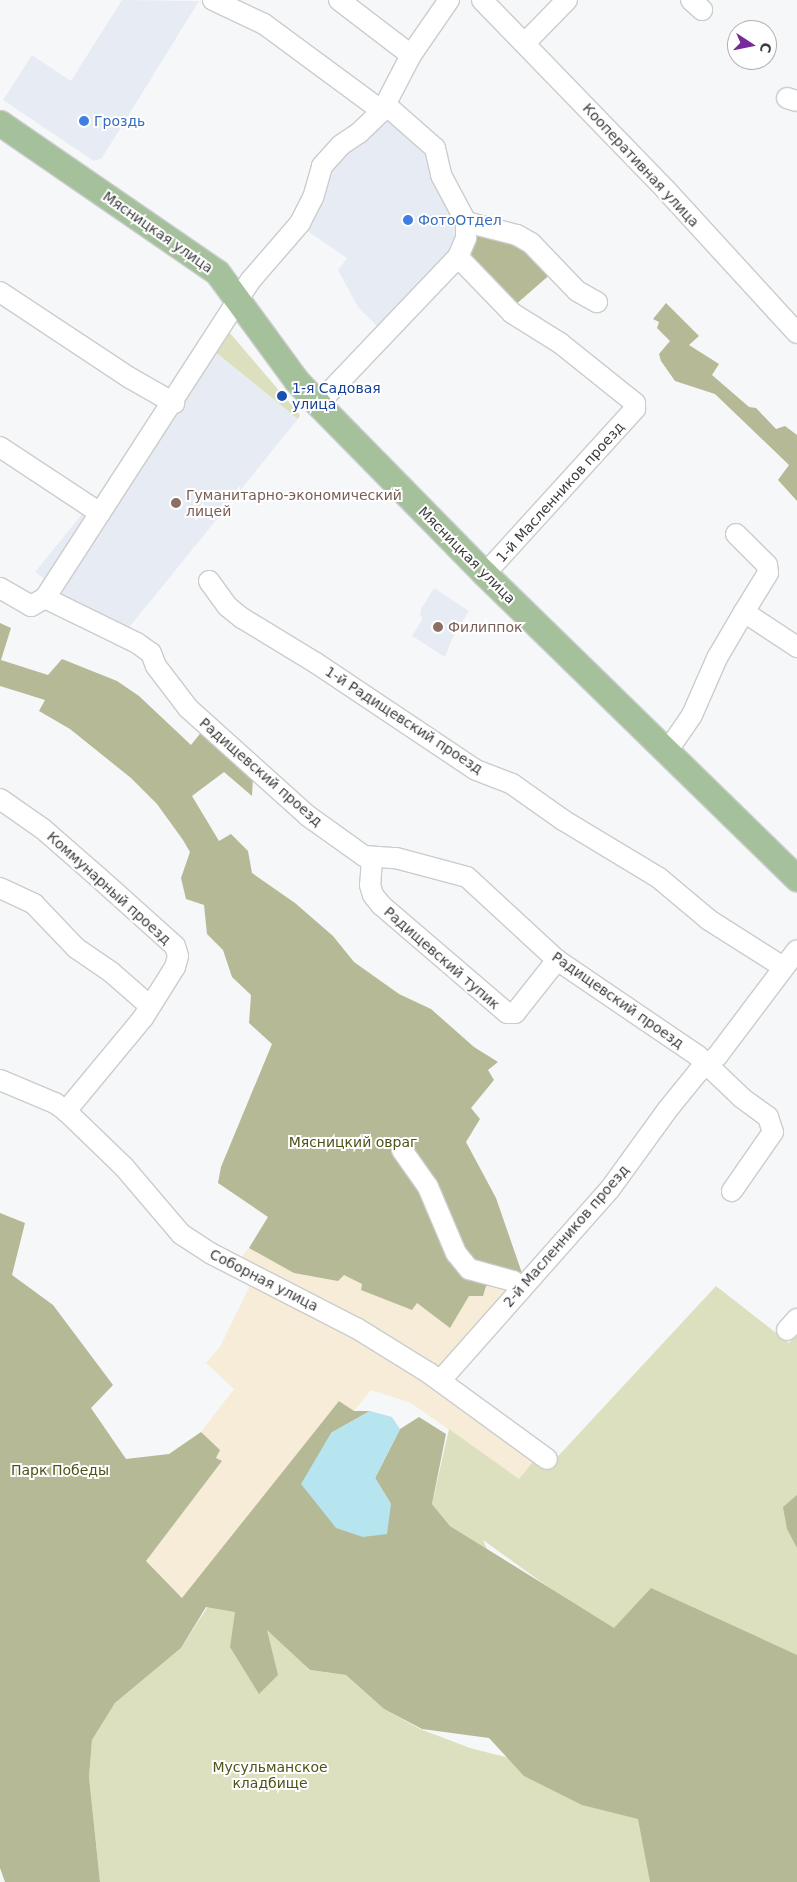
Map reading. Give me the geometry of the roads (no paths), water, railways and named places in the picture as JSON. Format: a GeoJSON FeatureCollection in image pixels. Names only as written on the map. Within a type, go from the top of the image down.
{"type":"FeatureCollection","features":[{"type":"Feature","properties":{"kind":"main road","name":"Мясницкая улица"},"geometry":{"type":"LineString","coordinates":[[0,123],[203,261],[239,300],[296,380],[318,404],[485,574],[666,753],[797,878]]}},
{"type":"Feature","properties":{"kind":"street"},"geometry":{"type":"LineString","coordinates":[[214,0],[264,24],[384,108],[435,148],[442,175],[466,222],[466,238],[458,258],[318,404]]}},
{"type":"Feature","properties":{"kind":"street"},"geometry":{"type":"LineString","coordinates":[[339,0],[411,55]]}},
{"type":"Feature","properties":{"kind":"street"},"geometry":{"type":"LineString","coordinates":[[0,588],[31,606],[45,598],[174,403],[250,281],[300,223],[313,198],[322,166],[340,145],[359,133],[384,108],[411,55],[449,0]]}},
{"type":"Feature","properties":{"kind":"street","name":"Кооперативная улица"},"geometry":{"type":"LineString","coordinates":[[482,0],[525,43],[797,333]]}},
{"type":"Feature","properties":{"kind":"street"},"geometry":{"type":"LineString","coordinates":[[525,43],[566,0]]}},
{"type":"Feature","properties":{"kind":"street"},"geometry":{"type":"LineString","coordinates":[[466,222],[517,235],[532,243],[577,291],[597,302]]}},
{"type":"Feature","properties":{"kind":"street","name":"1-й Масленников проезд"},"geometry":{"type":"LineString","coordinates":[[458,258],[512,313],[615,384],[635,402],[635,409],[485,574]]}},
{"type":"Feature","properties":{"kind":"street"},"geometry":{"type":"LineString","coordinates":[[0,292],[130,378],[174,403]]}},
{"type":"Feature","properties":{"kind":"street"},"geometry":{"type":"LineString","coordinates":[[0,447],[100,513]]}},
{"type":"Feature","properties":{"kind":"street"},"geometry":{"type":"LineString","coordinates":[[666,753],[692,715],[717,658],[768,573],[767,565],[736,534]]}},
{"type":"Feature","properties":{"kind":"street","name":"1-й Радищевский проезд"},"geometry":{"type":"LineString","coordinates":[[209,581],[227,606],[242,618],[316,663],[476,770],[512,784],[570,825],[659,878],[709,920],[783,966]]}},
{"type":"Feature","properties":{"kind":"street","name":"Радищевский проезд"},"geometry":{"type":"LineString","coordinates":[[45,598],[76,610],[151,653],[156,666],[188,708],[308,816],[372,859],[396,858],[467,877],[557,960],[650,1022],[707,1065]]}},
{"type":"Feature","properties":{"kind":"street"},"geometry":{"type":"LineString","coordinates":[[744,612],[797,647]]}},
{"type":"Feature","properties":{"kind":"street","name":"Коммунарный проезд"},"geometry":{"type":"LineString","coordinates":[[0,799],[43,829],[175,946],[178,956],[175,967],[144,1018],[66,1111]]}},
{"type":"Feature","properties":{"kind":"street","name":"Радищевский тупик"},"geometry":{"type":"LineString","coordinates":[[372,859],[370,885],[373,895],[381,905],[507,1013],[515,1013],[557,960]]}},
{"type":"Feature","properties":{"kind":"street"},"geometry":{"type":"LineString","coordinates":[[0,888],[34,904],[76,948],[111,972],[150,1006]]}},
{"type":"Feature","properties":{"kind":"street","name":"2-й Масленников проезд"},"geometry":{"type":"LineString","coordinates":[[440,1381],[610,1189],[668,1109],[718,1055],[783,966],[797,950]]}},
{"type":"Feature","properties":{"kind":"street"},"geometry":{"type":"LineString","coordinates":[[707,1065],[742,1098],[768,1116],[773,1132],[732,1191]]}},
{"type":"Feature","properties":{"kind":"street","name":"Соборная улица"},"geometry":{"type":"LineString","coordinates":[[0,1080],[55,1103],[66,1111],[124,1167],[181,1234],[210,1253],[358,1329],[440,1381],[547,1459]]}},
{"type":"Feature","properties":{"kind":"street"},"geometry":{"type":"LineString","coordinates":[[402,1150],[428,1186],[456,1253],[469,1269],[513,1281],[521,1290]]}},
{"type":"Feature","properties":{"kind":"water"},"geometry":{"type":"Polygon","coordinates":[[[370,1411],[392,1417],[400,1429],[375,1478],[391,1504],[387,1534],[363,1537],[336,1528],[301,1484],[331,1433],[370,1411]]]}},
{"type":"Feature","properties":{"kind":"place","name":"Гроздь"},"geometry":{"type":"Point","coordinates":[84,121]}},
{"type":"Feature","properties":{"kind":"place","name":"ФотоОтдел"},"geometry":{"type":"Point","coordinates":[408,220]}},
{"type":"Feature","properties":{"kind":"place","name":"1-я Садовая улица"},"geometry":{"type":"Point","coordinates":[282,396]}},
{"type":"Feature","properties":{"kind":"place","name":"Гуманитарно-экономический лицей"},"geometry":{"type":"Point","coordinates":[176,503]}},
{"type":"Feature","properties":{"kind":"place","name":"Филиппок"},"geometry":{"type":"Point","coordinates":[438,627]}},
{"type":"Feature","properties":{"kind":"park label","name":"Мясницкий овраг"},"geometry":{"type":"Point","coordinates":[353,1142]}},
{"type":"Feature","properties":{"kind":"park label","name":"Парк Победы"},"geometry":{"type":"Point","coordinates":[60,1470]}},
{"type":"Feature","properties":{"kind":"park label","name":"Мусульманское кладбище"},"geometry":{"type":"Point","coordinates":[270,1775]}}]}
